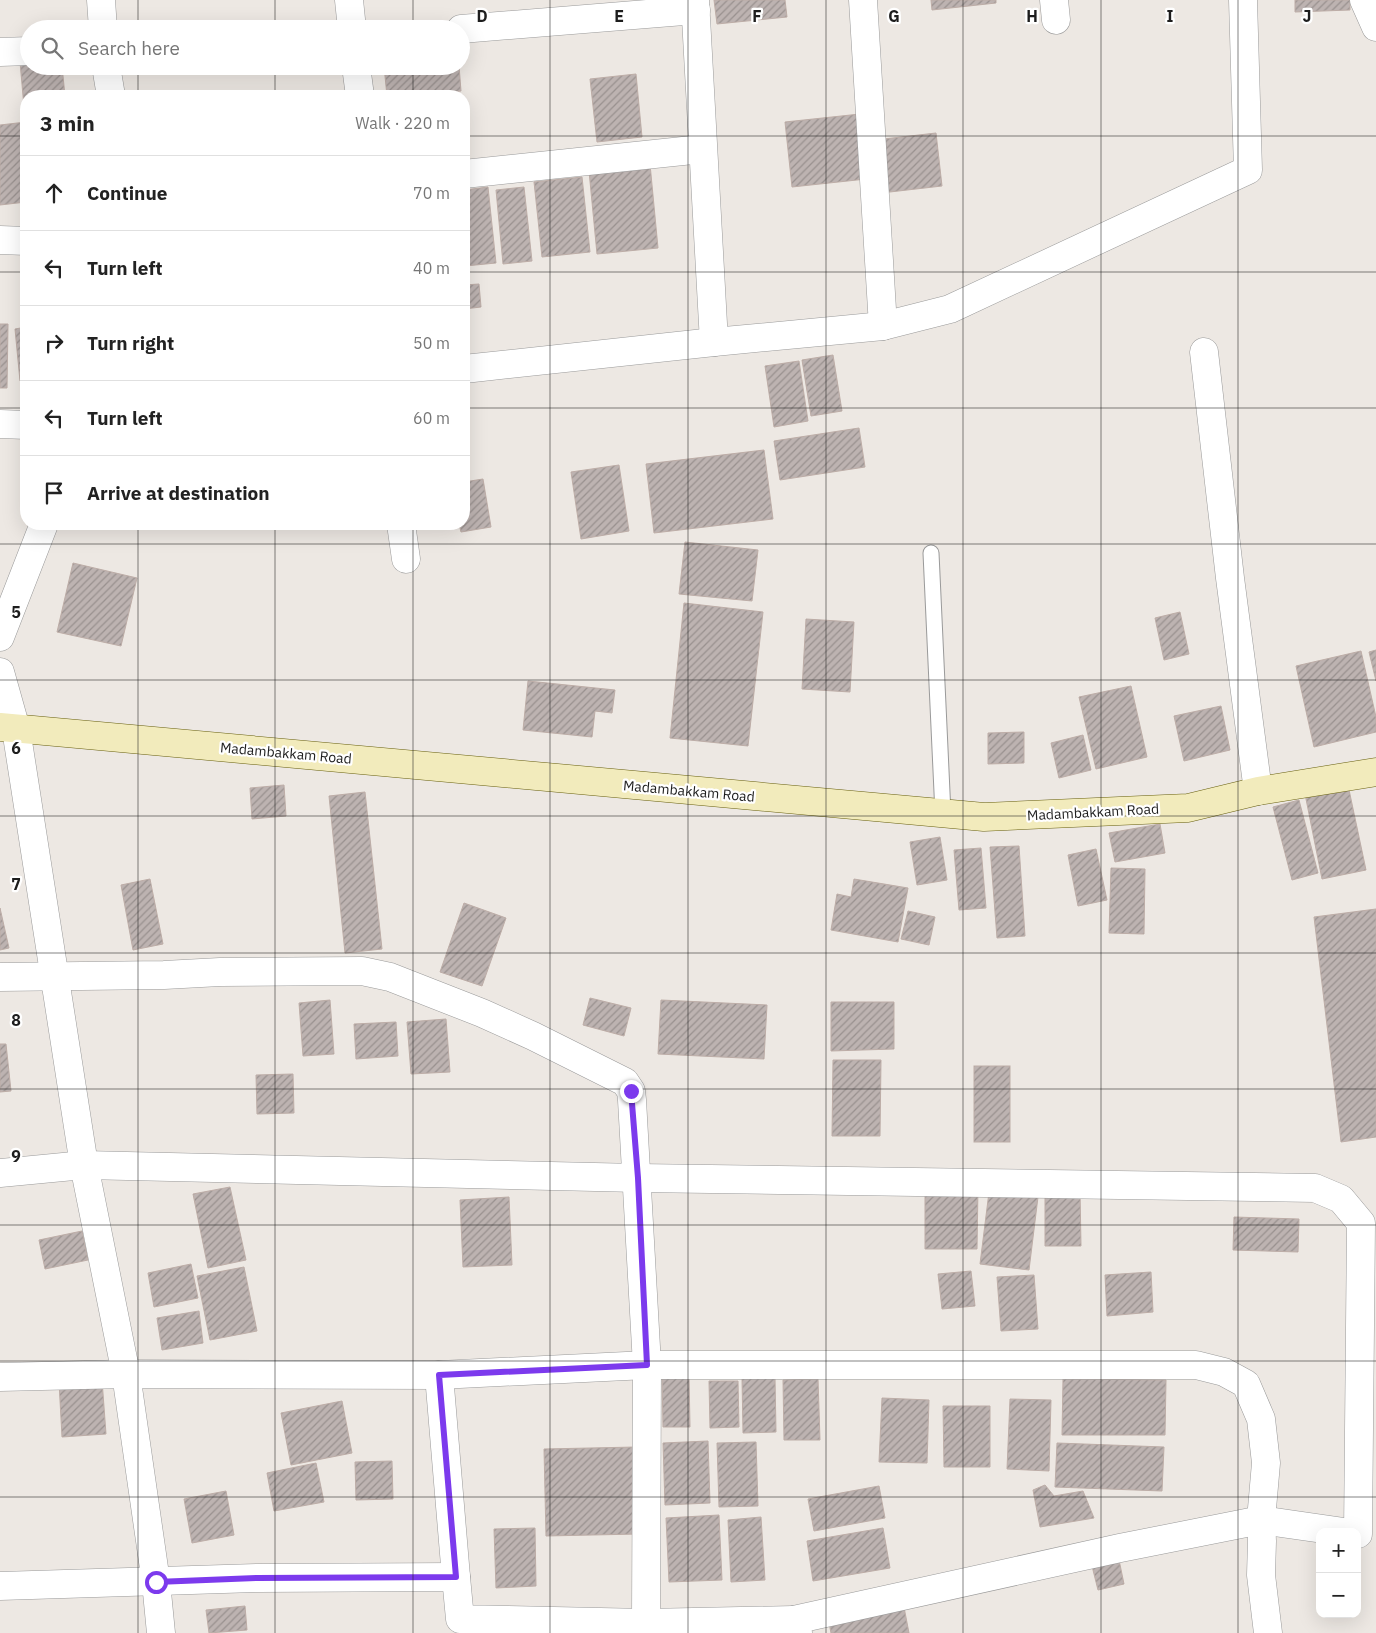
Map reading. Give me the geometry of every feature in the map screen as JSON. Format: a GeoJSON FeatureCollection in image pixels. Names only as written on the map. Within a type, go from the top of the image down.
{"type":"FeatureCollection","features":[{"type":"Feature","properties":{"kind":"street"},"geometry":{"type":"LineString","coordinates":[[101,0],[102,20]]}},
{"type":"Feature","properties":{"kind":"street"},"geometry":{"type":"LineString","coordinates":[[349,0],[351,20]]}},
{"type":"Feature","properties":{"kind":"street"},"geometry":{"type":"LineString","coordinates":[[863,0],[883,326]]}},
{"type":"Feature","properties":{"kind":"street"},"geometry":{"type":"LineString","coordinates":[[470,368],[883,326],[950,309],[1248,170],[1243,0]]}},
{"type":"Feature","properties":{"kind":"street"},"geometry":{"type":"LineString","coordinates":[[1364,0],[1376,27]]}},
{"type":"Feature","properties":{"kind":"street"},"geometry":{"type":"LineString","coordinates":[[470,28],[695,5],[714,342]]}},
{"type":"Feature","properties":{"kind":"street"},"geometry":{"type":"LineString","coordinates":[[0,52],[20,51]]}},
{"type":"Feature","properties":{"kind":"street"},"geometry":{"type":"LineString","coordinates":[[108,75],[110,90]]}},
{"type":"Feature","properties":{"kind":"street"},"geometry":{"type":"LineString","coordinates":[[357,75],[359,90]]}},
{"type":"Feature","properties":{"kind":"street"},"geometry":{"type":"LineString","coordinates":[[470,173],[702,149]]}},
{"type":"Feature","properties":{"kind":"street"},"geometry":{"type":"LineString","coordinates":[[0,240],[20,241]]}},
{"type":"Feature","properties":{"kind":"street"},"geometry":{"type":"LineString","coordinates":[[1204,352],[1230,578],[1258,791]]}},
{"type":"Feature","properties":{"kind":"street"},"geometry":{"type":"LineString","coordinates":[[0,424],[20,424]]}},
{"type":"Feature","properties":{"kind":"street"},"geometry":{"type":"LineString","coordinates":[[0,638],[42,530]]}},
{"type":"Feature","properties":{"kind":"street"},"geometry":{"type":"LineString","coordinates":[[402,530],[406,559]]}},
{"type":"Feature","properties":{"kind":"street"},"geometry":{"type":"LineString","coordinates":[[0,672],[8,728],[55,976],[84,1165],[126,1374],[162,1633]]}},
{"type":"Feature","properties":{"kind":"street","name":"Madambakkam Road"},"geometry":{"type":"LineString","coordinates":[[8,728],[984,817],[1188,808],[1258,791],[1376,772]]}},
{"type":"Feature","properties":{"kind":"street"},"geometry":{"type":"LineString","coordinates":[[0,978],[362,970],[390,978],[525,1032],[625,1082],[631,1091],[632,1100],[638,1178],[647,1365],[646,1624]]}},
{"type":"Feature","properties":{"kind":"street"},"geometry":{"type":"LineString","coordinates":[[0,1173],[84,1165],[638,1178],[1314,1188],[1341,1199],[1361,1224],[1358,1528]]}},
{"type":"Feature","properties":{"kind":"street"},"geometry":{"type":"LineString","coordinates":[[0,1377],[126,1374],[439,1375],[647,1365],[1196,1365],[1224,1372],[1246,1384],[1261,1418],[1266,1463],[1261,1520],[1261,1575],[1268,1633]]}},
{"type":"Feature","properties":{"kind":"street"},"geometry":{"type":"LineString","coordinates":[[439,1375],[460,1626],[646,1624],[796,1626],[1120,1548],[1261,1520],[1316,1528]]}},
{"type":"Feature","properties":{"kind":"street"},"geometry":{"type":"LineString","coordinates":[[1361,1534],[1376,1537]]}},
{"type":"Feature","properties":{"kind":"street"},"geometry":{"type":"LineString","coordinates":[[0,1586],[257,1578],[456,1577]]}},
{"type":"Feature","properties":{"kind":"lane"},"geometry":{"type":"LineString","coordinates":[[930,553],[943,814]]}},
{"type":"Feature","properties":{"kind":"building"},"geometry":{"type":"Polygon","coordinates":[[[714,0],[785,0],[787,17],[717,24],[714,0]]]}},
{"type":"Feature","properties":{"kind":"building"},"geometry":{"type":"Polygon","coordinates":[[[931,0],[996,0],[996,3],[932,10],[931,0]]]}},
{"type":"Feature","properties":{"kind":"building"},"geometry":{"type":"Polygon","coordinates":[[[1295,0],[1350,0],[1350,10],[1295,12],[1295,0]]]}},
{"type":"Feature","properties":{"kind":"building"},"geometry":{"type":"Polygon","coordinates":[[[636,74],[642,137],[597,142],[590,79],[636,74]]]}},
{"type":"Feature","properties":{"kind":"building"},"geometry":{"type":"Polygon","coordinates":[[[21,75],[63,75],[64,90],[22,90],[21,75]]]}},
{"type":"Feature","properties":{"kind":"building"},"geometry":{"type":"Polygon","coordinates":[[[385,75],[460,75],[461,90],[386,90],[385,75]]]}},
{"type":"Feature","properties":{"kind":"building"},"geometry":{"type":"Polygon","coordinates":[[[860,114],[866,179],[792,187],[785,122],[860,114]]]}},
{"type":"Feature","properties":{"kind":"building"},"geometry":{"type":"Polygon","coordinates":[[[20,123],[20,203],[0,205],[0,125],[20,123]]]}},
{"type":"Feature","properties":{"kind":"building"},"geometry":{"type":"Polygon","coordinates":[[[936,133],[942,186],[881,193],[875,140],[936,133]]]}},
{"type":"Feature","properties":{"kind":"building"},"geometry":{"type":"Polygon","coordinates":[[[650,164],[658,248],[597,254],[589,171],[650,164]]]}},
{"type":"Feature","properties":{"kind":"building"},"geometry":{"type":"Polygon","coordinates":[[[582,177],[590,252],[542,257],[534,182],[582,177]]]}},
{"type":"Feature","properties":{"kind":"building"},"geometry":{"type":"Polygon","coordinates":[[[488,187],[496,263],[470,266],[470,189],[488,187]]]}},
{"type":"Feature","properties":{"kind":"building"},"geometry":{"type":"Polygon","coordinates":[[[524,187],[532,261],[503,264],[496,190],[524,187]]]}},
{"type":"Feature","properties":{"kind":"building"},"geometry":{"type":"Polygon","coordinates":[[[479,284],[481,307],[470,308],[470,285],[479,284]]]}},
{"type":"Feature","properties":{"kind":"building"},"geometry":{"type":"Polygon","coordinates":[[[0,324],[8,324],[7,388],[0,388],[0,324]]]}},
{"type":"Feature","properties":{"kind":"building"},"geometry":{"type":"Polygon","coordinates":[[[20,328],[20,381],[15,329],[20,328]]]}},
{"type":"Feature","properties":{"kind":"building"},"geometry":{"type":"Polygon","coordinates":[[[833,355],[842,411],[811,416],[802,360],[833,355]]]}},
{"type":"Feature","properties":{"kind":"building"},"geometry":{"type":"Polygon","coordinates":[[[799,361],[808,421],[774,427],[765,366],[799,361]]]}},
{"type":"Feature","properties":{"kind":"building"},"geometry":{"type":"Polygon","coordinates":[[[859,428],[865,467],[780,480],[774,441],[859,428]]]}},
{"type":"Feature","properties":{"kind":"building"},"geometry":{"type":"Polygon","coordinates":[[[764,450],[773,519],[654,533],[646,464],[764,450]]]}},
{"type":"Feature","properties":{"kind":"building"},"geometry":{"type":"Polygon","coordinates":[[[619,465],[629,531],[581,539],[571,472],[619,465]]]}},
{"type":"Feature","properties":{"kind":"building"},"geometry":{"type":"Polygon","coordinates":[[[483,479],[491,527],[461,532],[460,530],[470,530],[470,481],[483,479]]]}},
{"type":"Feature","properties":{"kind":"building"},"geometry":{"type":"Polygon","coordinates":[[[685,542],[758,550],[752,601],[679,594],[685,542]]]}},
{"type":"Feature","properties":{"kind":"building"},"geometry":{"type":"Polygon","coordinates":[[[73,563],[137,578],[121,646],[57,632],[73,563]]]}},
{"type":"Feature","properties":{"kind":"building"},"geometry":{"type":"Polygon","coordinates":[[[684,603],[763,612],[748,746],[670,738],[684,603]]]}},
{"type":"Feature","properties":{"kind":"building"},"geometry":{"type":"Polygon","coordinates":[[[1180,612],[1189,654],[1164,660],[1155,618],[1180,612]]]}},
{"type":"Feature","properties":{"kind":"building"},"geometry":{"type":"Polygon","coordinates":[[[806,619],[854,622],[850,692],[802,689],[806,619]]]}},
{"type":"Feature","properties":{"kind":"building"},"geometry":{"type":"Polygon","coordinates":[[[1376,650],[1376,681],[1369,652],[1376,650]]]}},
{"type":"Feature","properties":{"kind":"building"},"geometry":{"type":"Polygon","coordinates":[[[1361,651],[1376,717],[1376,732],[1314,747],[1296,666],[1361,651]]]}},
{"type":"Feature","properties":{"kind":"building"},"geometry":{"type":"Polygon","coordinates":[[[528,681],[615,690],[612,713],[595,711],[592,737],[523,730],[528,681]]]}},
{"type":"Feature","properties":{"kind":"building"},"geometry":{"type":"Polygon","coordinates":[[[1131,686],[1147,757],[1096,769],[1079,697],[1131,686]]]}},
{"type":"Feature","properties":{"kind":"building"},"geometry":{"type":"Polygon","coordinates":[[[1221,706],[1230,750],[1184,761],[1174,716],[1221,706]]]}},
{"type":"Feature","properties":{"kind":"building"},"geometry":{"type":"Polygon","coordinates":[[[1024,732],[1024,763],[988,764],[988,733],[1024,732]]]}},
{"type":"Feature","properties":{"kind":"building"},"geometry":{"type":"Polygon","coordinates":[[[1083,735],[1091,770],[1059,778],[1051,743],[1083,735]]]}},
{"type":"Feature","properties":{"kind":"building"},"geometry":{"type":"Polygon","coordinates":[[[284,785],[286,816],[252,819],[250,788],[284,785]]]}},
{"type":"Feature","properties":{"kind":"building"},"geometry":{"type":"Polygon","coordinates":[[[1348,785],[1366,870],[1322,879],[1305,794],[1348,785]]]}},
{"type":"Feature","properties":{"kind":"building"},"geometry":{"type":"Polygon","coordinates":[[[365,792],[382,949],[345,953],[329,796],[365,792]]]}},
{"type":"Feature","properties":{"kind":"building"},"geometry":{"type":"Polygon","coordinates":[[[1299,800],[1318,873],[1292,880],[1273,807],[1299,800]]]}},
{"type":"Feature","properties":{"kind":"building"},"geometry":{"type":"Polygon","coordinates":[[[1160,824],[1165,853],[1115,862],[1109,833],[1160,824]]]}},
{"type":"Feature","properties":{"kind":"building"},"geometry":{"type":"Polygon","coordinates":[[[940,837],[947,880],[917,885],[910,842],[940,837]]]}},
{"type":"Feature","properties":{"kind":"building"},"geometry":{"type":"Polygon","coordinates":[[[1019,846],[1025,936],[997,938],[990,847],[1019,846]]]}},
{"type":"Feature","properties":{"kind":"building"},"geometry":{"type":"Polygon","coordinates":[[[981,848],[986,908],[959,910],[954,850],[981,848]]]}},
{"type":"Feature","properties":{"kind":"building"},"geometry":{"type":"Polygon","coordinates":[[[1096,849],[1107,900],[1078,906],[1068,855],[1096,849]]]}},
{"type":"Feature","properties":{"kind":"building"},"geometry":{"type":"Polygon","coordinates":[[[1111,868],[1145,869],[1144,934],[1109,933],[1111,868]]]}},
{"type":"Feature","properties":{"kind":"building"},"geometry":{"type":"Polygon","coordinates":[[[150,879],[163,944],[133,950],[121,885],[150,879]]]}},
{"type":"Feature","properties":{"kind":"building"},"geometry":{"type":"Polygon","coordinates":[[[854,879],[908,888],[898,942],[831,930],[837,894],[851,897],[854,879]]]}},
{"type":"Feature","properties":{"kind":"building"},"geometry":{"type":"Polygon","coordinates":[[[464,903],[506,918],[482,986],[440,972],[464,903]]]}},
{"type":"Feature","properties":{"kind":"building"},"geometry":{"type":"Polygon","coordinates":[[[0,908],[9,948],[0,950],[0,908]]]}},
{"type":"Feature","properties":{"kind":"building"},"geometry":{"type":"Polygon","coordinates":[[[1376,909],[1376,1137],[1341,1142],[1314,917],[1376,909]]]}},
{"type":"Feature","properties":{"kind":"building"},"geometry":{"type":"Polygon","coordinates":[[[908,911],[935,917],[929,945],[901,939],[908,911]]]}},
{"type":"Feature","properties":{"kind":"building"},"geometry":{"type":"Polygon","coordinates":[[[590,998],[631,1008],[624,1036],[583,1025],[590,998]]]}},
{"type":"Feature","properties":{"kind":"building"},"geometry":{"type":"Polygon","coordinates":[[[330,1000],[334,1054],[303,1056],[299,1003],[330,1000]]]}},
{"type":"Feature","properties":{"kind":"building"},"geometry":{"type":"Polygon","coordinates":[[[661,1000],[767,1005],[764,1059],[658,1054],[661,1000]]]}},
{"type":"Feature","properties":{"kind":"building"},"geometry":{"type":"Polygon","coordinates":[[[831,1002],[894,1002],[894,1049],[831,1051],[831,1002]]]}},
{"type":"Feature","properties":{"kind":"building"},"geometry":{"type":"Polygon","coordinates":[[[446,1019],[450,1072],[411,1074],[407,1022],[446,1019]]]}},
{"type":"Feature","properties":{"kind":"building"},"geometry":{"type":"Polygon","coordinates":[[[396,1022],[398,1056],[356,1059],[354,1024],[396,1022]]]}},
{"type":"Feature","properties":{"kind":"building"},"geometry":{"type":"Polygon","coordinates":[[[0,1044],[6,1044],[11,1091],[0,1092],[0,1044]]]}},
{"type":"Feature","properties":{"kind":"building"},"geometry":{"type":"Polygon","coordinates":[[[833,1060],[881,1060],[880,1136],[832,1136],[833,1060]]]}},
{"type":"Feature","properties":{"kind":"building"},"geometry":{"type":"Polygon","coordinates":[[[974,1066],[1010,1066],[1010,1142],[974,1142],[974,1066]]]}},
{"type":"Feature","properties":{"kind":"building"},"geometry":{"type":"Polygon","coordinates":[[[293,1074],[294,1113],[257,1114],[256,1075],[293,1074]]]}},
{"type":"Feature","properties":{"kind":"building"},"geometry":{"type":"Polygon","coordinates":[[[925,1186],[978,1186],[977,1249],[925,1249],[925,1186]]]}},
{"type":"Feature","properties":{"kind":"building"},"geometry":{"type":"Polygon","coordinates":[[[230,1187],[246,1260],[208,1268],[193,1194],[230,1187]]]}},
{"type":"Feature","properties":{"kind":"building"},"geometry":{"type":"Polygon","coordinates":[[[1080,1191],[1081,1246],[1045,1246],[1045,1192],[1080,1191]]]}},
{"type":"Feature","properties":{"kind":"building"},"geometry":{"type":"Polygon","coordinates":[[[989,1192],[1038,1197],[1029,1270],[980,1264],[989,1192]]]}},
{"type":"Feature","properties":{"kind":"building"},"geometry":{"type":"Polygon","coordinates":[[[509,1197],[512,1265],[463,1267],[460,1200],[509,1197]]]}},
{"type":"Feature","properties":{"kind":"building"},"geometry":{"type":"Polygon","coordinates":[[[1234,1217],[1299,1219],[1298,1252],[1233,1250],[1234,1217]]]}},
{"type":"Feature","properties":{"kind":"building"},"geometry":{"type":"Polygon","coordinates":[[[82,1231],[88,1260],[45,1269],[39,1240],[82,1231]]]}},
{"type":"Feature","properties":{"kind":"building"},"geometry":{"type":"Polygon","coordinates":[[[191,1264],[198,1298],[154,1307],[148,1273],[191,1264]]]}},
{"type":"Feature","properties":{"kind":"building"},"geometry":{"type":"Polygon","coordinates":[[[244,1267],[257,1331],[210,1340],[197,1276],[244,1267]]]}},
{"type":"Feature","properties":{"kind":"building"},"geometry":{"type":"Polygon","coordinates":[[[971,1271],[975,1306],[942,1309],[938,1274],[971,1271]]]}},
{"type":"Feature","properties":{"kind":"building"},"geometry":{"type":"Polygon","coordinates":[[[1151,1272],[1153,1312],[1107,1316],[1105,1275],[1151,1272]]]}},
{"type":"Feature","properties":{"kind":"building"},"geometry":{"type":"Polygon","coordinates":[[[1034,1275],[1038,1329],[1001,1331],[997,1277],[1034,1275]]]}},
{"type":"Feature","properties":{"kind":"building"},"geometry":{"type":"Polygon","coordinates":[[[199,1311],[203,1343],[162,1350],[157,1318],[199,1311]]]}},
{"type":"Feature","properties":{"kind":"building"},"geometry":{"type":"Polygon","coordinates":[[[689,1376],[690,1427],[663,1427],[662,1377],[689,1376]]]}},
{"type":"Feature","properties":{"kind":"building"},"geometry":{"type":"Polygon","coordinates":[[[742,1378],[775,1378],[776,1432],[743,1433],[742,1378]]]}},
{"type":"Feature","properties":{"kind":"building"},"geometry":{"type":"Polygon","coordinates":[[[818,1379],[820,1440],[784,1440],[783,1380],[818,1379]]]}},
{"type":"Feature","properties":{"kind":"building"},"geometry":{"type":"Polygon","coordinates":[[[1063,1379],[1166,1380],[1165,1435],[1062,1435],[1063,1379]]]}},
{"type":"Feature","properties":{"kind":"building"},"geometry":{"type":"Polygon","coordinates":[[[102,1380],[106,1434],[62,1437],[59,1382],[102,1380]]]}},
{"type":"Feature","properties":{"kind":"building"},"geometry":{"type":"Polygon","coordinates":[[[709,1381],[738,1381],[739,1427],[710,1428],[709,1381]]]}},
{"type":"Feature","properties":{"kind":"building"},"geometry":{"type":"Polygon","coordinates":[[[882,1398],[929,1400],[927,1463],[879,1462],[882,1398]]]}},
{"type":"Feature","properties":{"kind":"building"},"geometry":{"type":"Polygon","coordinates":[[[1010,1399],[1051,1400],[1049,1471],[1007,1469],[1010,1399]]]}},
{"type":"Feature","properties":{"kind":"building"},"geometry":{"type":"Polygon","coordinates":[[[342,1401],[352,1453],[291,1465],[281,1413],[342,1401]]]}},
{"type":"Feature","properties":{"kind":"building"},"geometry":{"type":"Polygon","coordinates":[[[943,1406],[990,1406],[990,1467],[944,1467],[943,1406]]]}},
{"type":"Feature","properties":{"kind":"building"},"geometry":{"type":"Polygon","coordinates":[[[708,1441],[710,1503],[665,1505],[663,1443],[708,1441]]]}},
{"type":"Feature","properties":{"kind":"building"},"geometry":{"type":"Polygon","coordinates":[[[756,1442],[758,1506],[719,1507],[717,1443],[756,1442]]]}},
{"type":"Feature","properties":{"kind":"building"},"geometry":{"type":"Polygon","coordinates":[[[1057,1443],[1164,1447],[1162,1491],[1055,1487],[1057,1443]]]}},
{"type":"Feature","properties":{"kind":"building"},"geometry":{"type":"Polygon","coordinates":[[[636,1447],[638,1534],[546,1536],[544,1449],[636,1447]]]}},
{"type":"Feature","properties":{"kind":"building"},"geometry":{"type":"Polygon","coordinates":[[[392,1461],[393,1499],[356,1500],[355,1462],[392,1461]]]}},
{"type":"Feature","properties":{"kind":"building"},"geometry":{"type":"Polygon","coordinates":[[[316,1463],[324,1502],[274,1511],[267,1473],[316,1463]]]}},
{"type":"Feature","properties":{"kind":"building"},"geometry":{"type":"Polygon","coordinates":[[[1045,1485],[1054,1496],[1083,1491],[1094,1518],[1040,1527],[1033,1490],[1045,1485]]]}},
{"type":"Feature","properties":{"kind":"building"},"geometry":{"type":"Polygon","coordinates":[[[879,1486],[885,1518],[814,1531],[808,1499],[879,1486]]]}},
{"type":"Feature","properties":{"kind":"building"},"geometry":{"type":"Polygon","coordinates":[[[226,1491],[234,1535],[192,1543],[184,1499],[226,1491]]]}},
{"type":"Feature","properties":{"kind":"building"},"geometry":{"type":"Polygon","coordinates":[[[719,1515],[722,1580],[669,1582],[666,1518],[719,1515]]]}},
{"type":"Feature","properties":{"kind":"building"},"geometry":{"type":"Polygon","coordinates":[[[761,1517],[765,1580],[731,1582],[728,1520],[761,1517]]]}},
{"type":"Feature","properties":{"kind":"building"},"geometry":{"type":"Polygon","coordinates":[[[535,1528],[536,1586],[496,1588],[494,1529],[535,1528]]]}},
{"type":"Feature","properties":{"kind":"building"},"geometry":{"type":"Polygon","coordinates":[[[883,1528],[890,1568],[813,1581],[807,1541],[883,1528]]]}},
{"type":"Feature","properties":{"kind":"building"},"geometry":{"type":"Polygon","coordinates":[[[1118,1555],[1124,1584],[1098,1590],[1091,1562],[1118,1555]]]}},
{"type":"Feature","properties":{"kind":"building"},"geometry":{"type":"Polygon","coordinates":[[[903,1602],[909,1633],[831,1633],[828,1618],[903,1602]]]}},
{"type":"Feature","properties":{"kind":"building"},"geometry":{"type":"Polygon","coordinates":[[[245,1606],[247,1630],[209,1633],[206,1610],[245,1606]]]}},
{"type":"Feature","properties":{"kind":"route"},"geometry":{"type":"LineString","coordinates":[[156,1582],[257,1578],[456,1577],[439,1375],[647,1365],[638,1178],[631,1091]]}}]}
